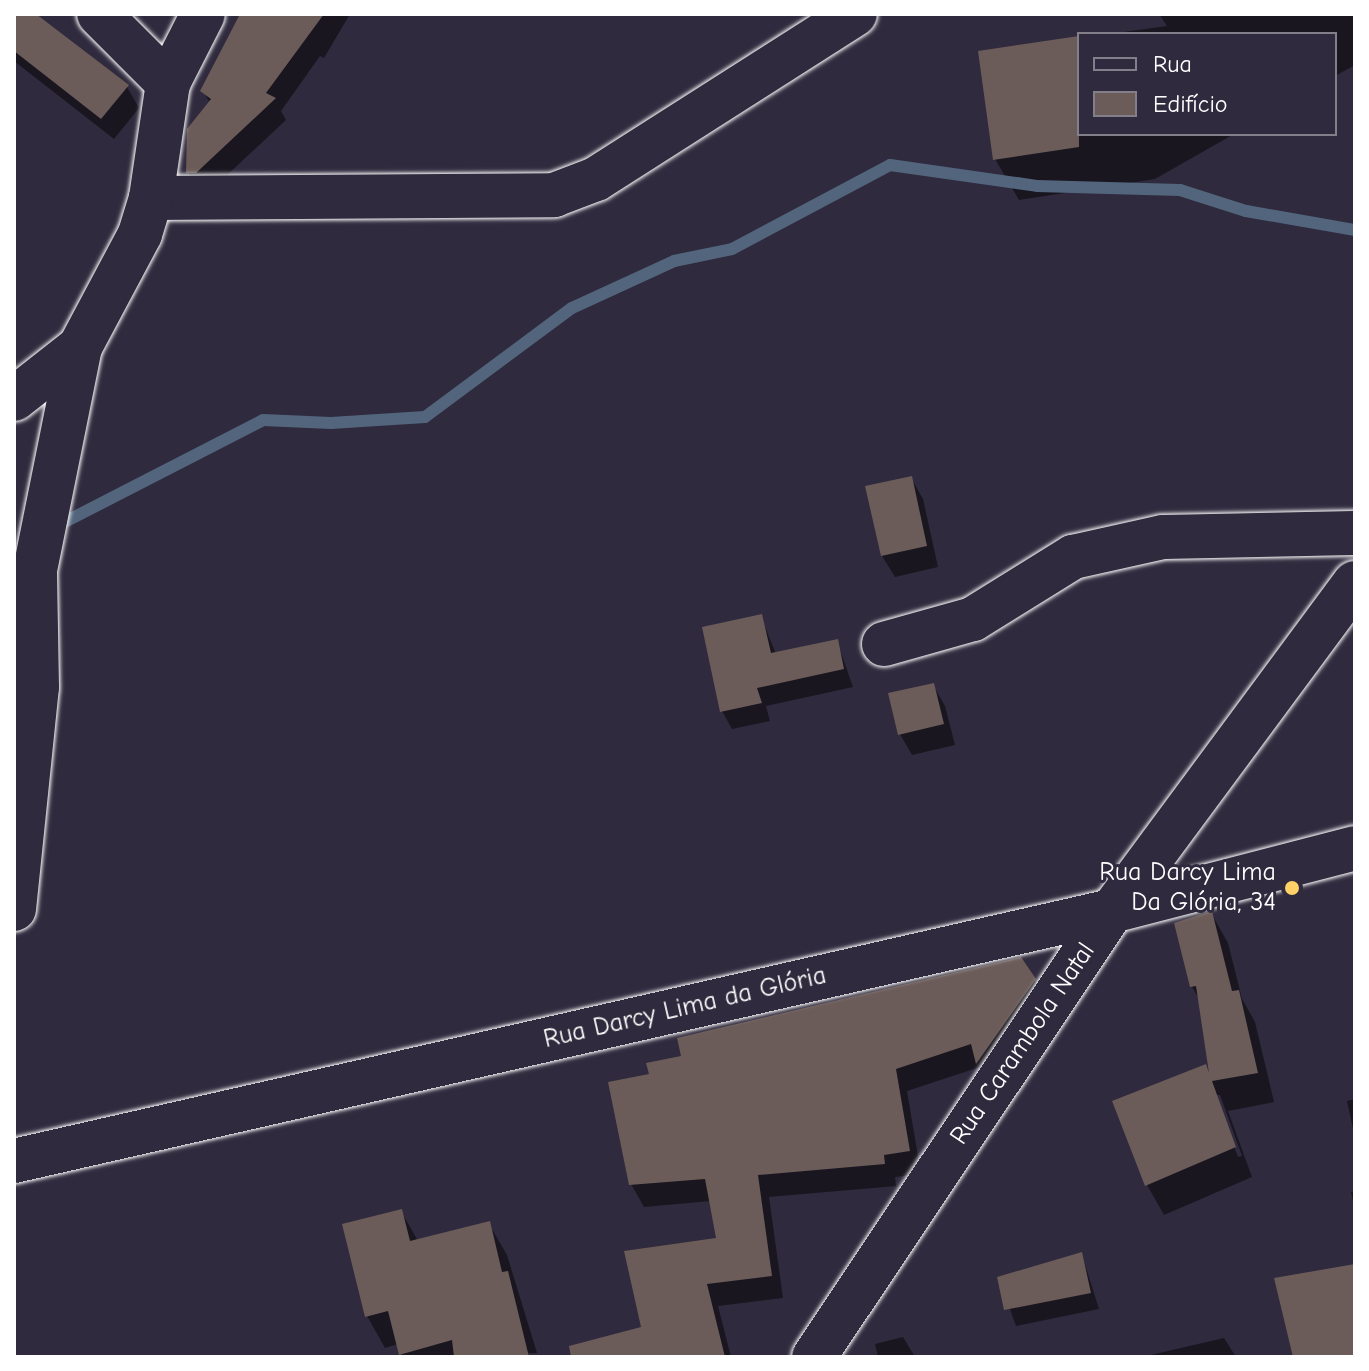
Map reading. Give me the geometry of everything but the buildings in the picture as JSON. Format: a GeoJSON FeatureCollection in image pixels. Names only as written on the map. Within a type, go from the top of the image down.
{"type":"FeatureCollection","features":[{"type":"Feature","properties":{"kind":"street"},"geometry":{"type":"LineString","coordinates":[[99,14],[168,83]]}},
{"type":"Feature","properties":{"kind":"street"},"geometry":{"type":"LineString","coordinates":[[14,909],[37,687],[24,553],[80,347],[140,234],[151,198],[168,83],[203,14]]}},
{"type":"Feature","properties":{"kind":"street"},"geometry":{"type":"LineString","coordinates":[[151,198],[554,195],[596,179],[855,14]]}},
{"type":"Feature","properties":{"kind":"street"},"geometry":{"type":"LineString","coordinates":[[14,399],[80,347]]}},
{"type":"Feature","properties":{"kind":"street"},"geometry":{"type":"LineString","coordinates":[[884,644],[973,619],[1073,557],[1163,537],[1355,533]]}},
{"type":"Feature","properties":{"kind":"street","name":"Rua Carambola Natal"},"geometry":{"type":"LineString","coordinates":[[814,1357],[1112,911],[1355,583]]}},
{"type":"Feature","properties":{"kind":"street","name":"Rua Darcy Lima da Glória"},"geometry":{"type":"LineString","coordinates":[[14,1161],[1112,911],[1355,848]]}},
{"type":"Feature","properties":{"kind":"waterway"},"geometry":{"type":"LineString","coordinates":[[55,527],[263,420],[331,423],[425,417],[572,308],[674,261],[732,249],[890,165],[1037,186],[1180,190],[1246,211],[1355,230]]}},
{"type":"Feature","properties":{"kind":"place","name":"Rua Darcy Lima Da Glória, 34"},"geometry":{"type":"Point","coordinates":[1292,888]}}]}
